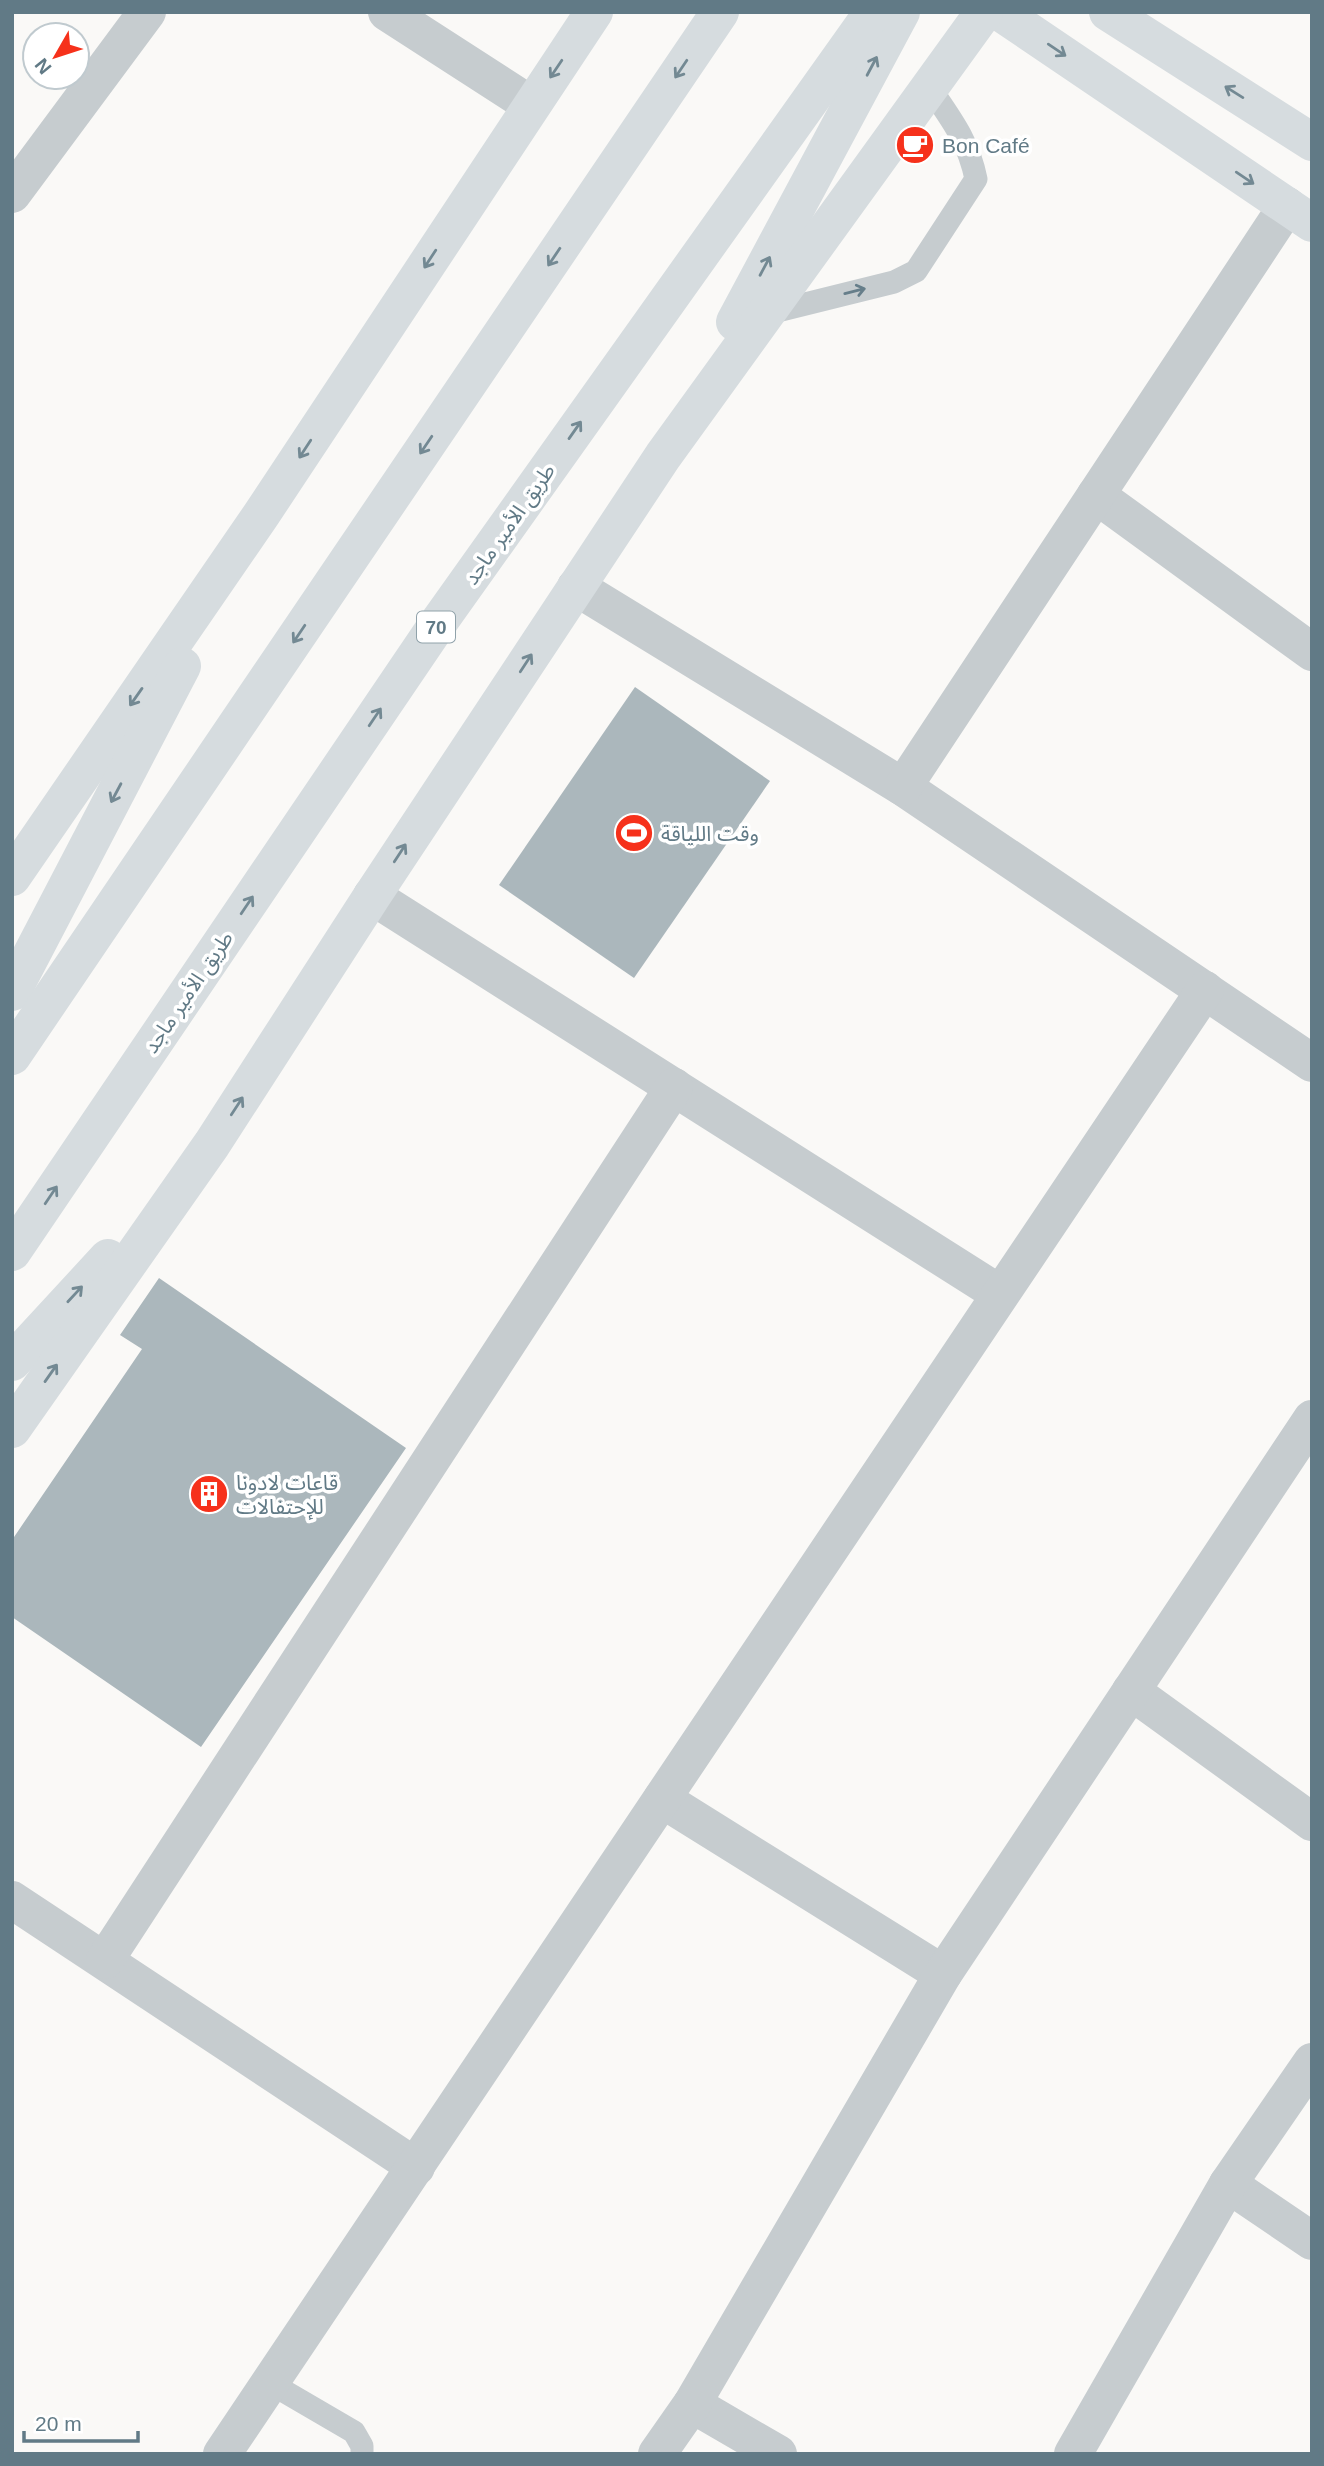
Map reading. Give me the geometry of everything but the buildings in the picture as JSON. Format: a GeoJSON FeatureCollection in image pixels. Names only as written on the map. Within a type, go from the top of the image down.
{"type":"FeatureCollection","features":[{"type":"Feature","properties":{"kind":"main road"},"geometry":{"type":"LineString","coordinates":[[12,877],[261,515],[594,12]]}},
{"type":"Feature","properties":{"kind":"main road"},"geometry":{"type":"LineString","coordinates":[[12,1056],[720,12]]}},
{"type":"Feature","properties":{"kind":"main road","name":"طريق الأمير ماجد"},"geometry":{"type":"LineString","coordinates":[[12,1252],[441,620],[873,12]]}},
{"type":"Feature","properties":{"kind":"main road"},"geometry":{"type":"LineString","coordinates":[[663,456],[901,12]]}},
{"type":"Feature","properties":{"kind":"main road"},"geometry":{"type":"LineString","coordinates":[[12,1429],[212,1144],[372,896],[663,456],[984,12]]}},
{"type":"Feature","properties":{"kind":"main road"},"geometry":{"type":"LineString","coordinates":[[1000,12],[1299,215]]}},
{"type":"Feature","properties":{"kind":"main road"},"geometry":{"type":"LineString","coordinates":[[1108,12],[1312,142]]}},
{"type":"Feature","properties":{"kind":"main road"},"geometry":{"type":"LineString","coordinates":[[12,992],[261,515]]}},
{"type":"Feature","properties":{"kind":"main road"},"geometry":{"type":"LineString","coordinates":[[12,1362],[212,1144]]}},
{"type":"Feature","properties":{"kind":"street"},"geometry":{"type":"LineString","coordinates":[[12,194],[147,12]]}},
{"type":"Feature","properties":{"kind":"street"},"geometry":{"type":"LineString","coordinates":[[387,12],[531,105]]}},
{"type":"Feature","properties":{"kind":"street"},"geometry":{"type":"LineString","coordinates":[[903,787],[1096,495],[1299,215]]}},
{"type":"Feature","properties":{"kind":"street"},"geometry":{"type":"LineString","coordinates":[[1096,495],[1312,652]]}},
{"type":"Feature","properties":{"kind":"street"},"geometry":{"type":"LineString","coordinates":[[576,587],[903,787],[1312,1063]]}},
{"type":"Feature","properties":{"kind":"street"},"geometry":{"type":"LineString","coordinates":[[372,896],[1000,1294]]}},
{"type":"Feature","properties":{"kind":"street"},"geometry":{"type":"LineString","coordinates":[[222,2454],[1205,990]]}},
{"type":"Feature","properties":{"kind":"street"},"geometry":{"type":"LineString","coordinates":[[105,1960],[674,1087]]}},
{"type":"Feature","properties":{"kind":"street"},"geometry":{"type":"LineString","coordinates":[[657,2454],[692,2404],[943,1974],[1312,1419]]}},
{"type":"Feature","properties":{"kind":"street"},"geometry":{"type":"LineString","coordinates":[[1132,1691],[1312,1822]]}},
{"type":"Feature","properties":{"kind":"street"},"geometry":{"type":"LineString","coordinates":[[662,1800],[943,1974]]}},
{"type":"Feature","properties":{"kind":"street"},"geometry":{"type":"LineString","coordinates":[[12,1900],[416,2167]]}},
{"type":"Feature","properties":{"kind":"street"},"geometry":{"type":"LineString","coordinates":[[1073,2454],[1228,2184],[1312,2062]]}},
{"type":"Feature","properties":{"kind":"street"},"geometry":{"type":"LineString","coordinates":[[1228,2184],[1312,2241]]}},
{"type":"Feature","properties":{"kind":"street"},"geometry":{"type":"LineString","coordinates":[[692,2404],[778,2454]]}},
{"type":"Feature","properties":{"kind":"lane"},"geometry":{"type":"LineString","coordinates":[[765,314],[894,282],[916,271],[976,179],[970,151],[960,131],[930,88]]}},
{"type":"Feature","properties":{"kind":"lane"},"geometry":{"type":"LineString","coordinates":[[270,2383],[354,2432],[362,2446],[362,2454]]}},
{"type":"Feature","properties":{"kind":"place","name":"Bon Café"},"geometry":{"type":"Point","coordinates":[915,145]}},
{"type":"Feature","properties":{"kind":"place","name":"وقت اللياقة"},"geometry":{"type":"Point","coordinates":[634,833]}},
{"type":"Feature","properties":{"kind":"place","name":"قاعات لادونا للإحتفالات"},"geometry":{"type":"Point","coordinates":[209,1494]}}]}
